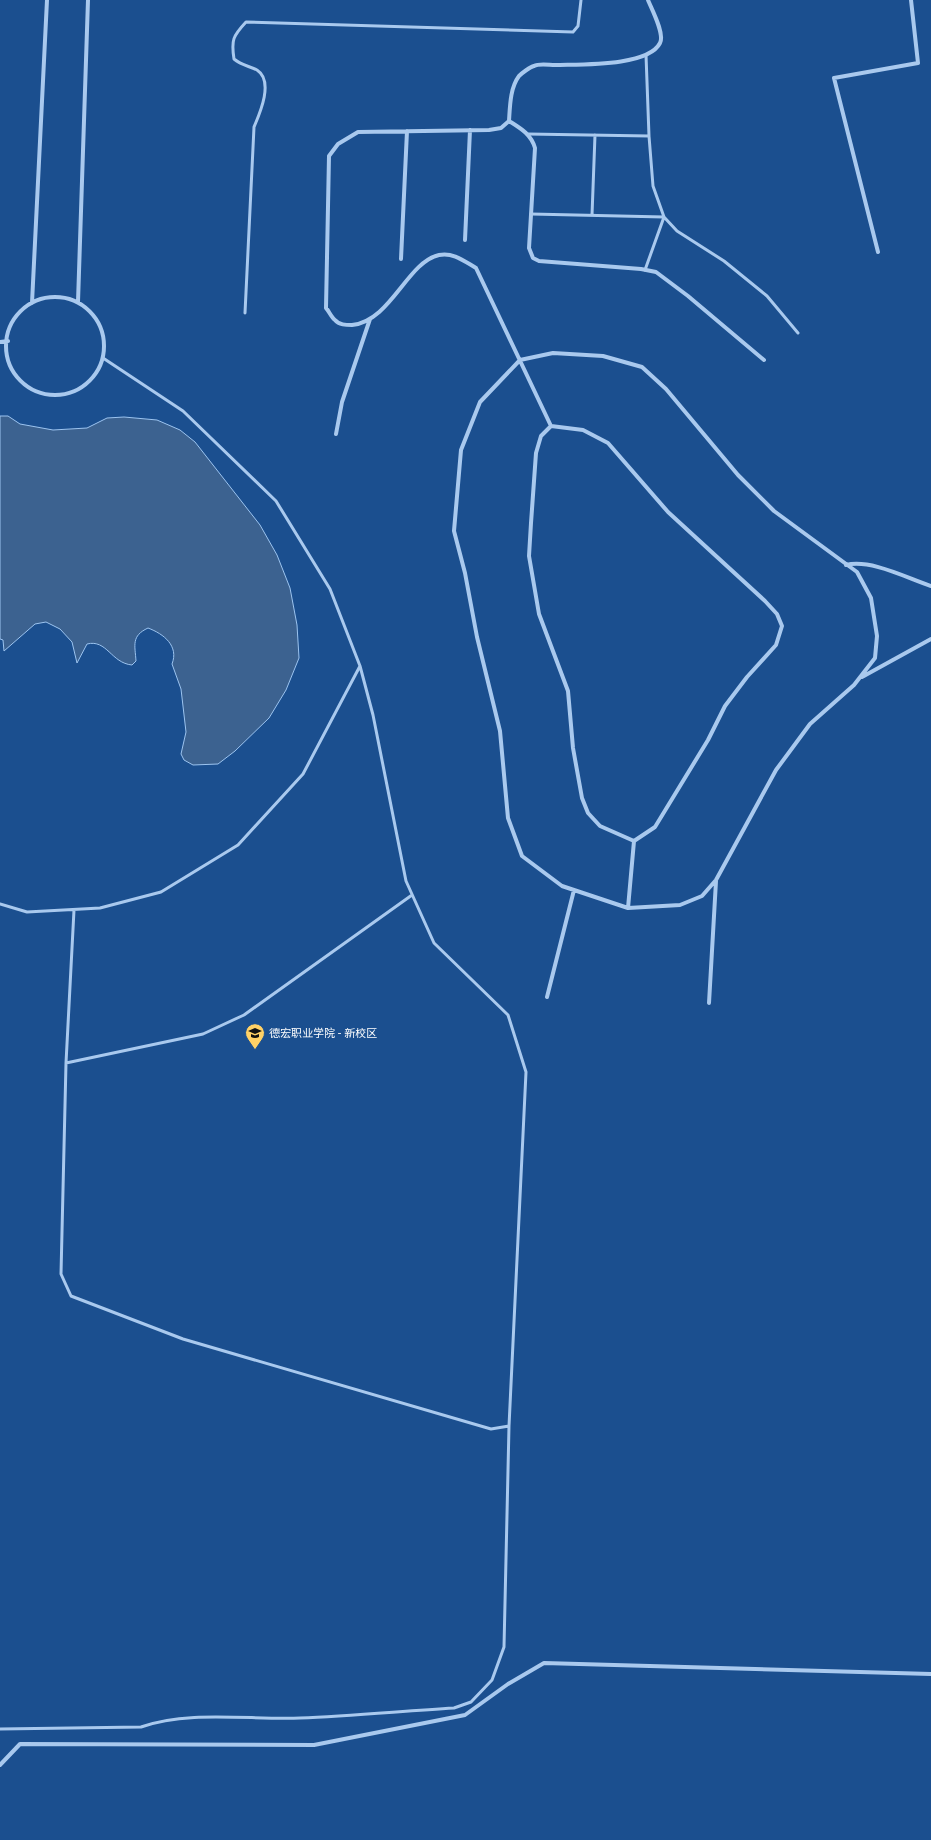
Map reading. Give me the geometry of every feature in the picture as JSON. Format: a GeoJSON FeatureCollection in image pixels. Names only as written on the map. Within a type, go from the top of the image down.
{"type":"FeatureCollection","features":[{"type":"Feature","properties":{"kind":"street"},"geometry":{"type":"LineString","coordinates":[[32,303],[47,0]]}},
{"type":"Feature","properties":{"kind":"street"},"geometry":{"type":"LineString","coordinates":[[78,302],[88,0]]}},
{"type":"Feature","properties":{"kind":"street"},"geometry":{"type":"LineString","coordinates":[[551,426],[476,268],[456,256],[439,255],[422,265],[381,311],[361,324],[344,325],[335,321],[326,308],[330,156],[338,144],[358,132],[501,128],[509,120],[512,92],[519,76],[534,65],[610,63],[631,60],[646,55],[660,43],[661,33],[648,0]]}},
{"type":"Feature","properties":{"kind":"street"},"geometry":{"type":"LineString","coordinates":[[878,252],[834,78],[918,63],[911,0]]}},
{"type":"Feature","properties":{"kind":"street"},"geometry":{"type":"LineString","coordinates":[[509,120],[524,130],[534,142],[535,148],[529,248],[533,258],[539,261],[656,272],[688,296],[764,360]]}},
{"type":"Feature","properties":{"kind":"street"},"geometry":{"type":"LineString","coordinates":[[465,240],[470,130]]}},
{"type":"Feature","properties":{"kind":"street"},"geometry":{"type":"LineString","coordinates":[[401,259],[407,131]]}},
{"type":"Feature","properties":{"kind":"street"},"geometry":{"type":"LineString","coordinates":[[48,298],[62,298],[78,302],[89,311],[99,324],[104,341],[103,358],[95,375],[83,387],[71,393],[54,396],[36,392],[22,382],[12,368],[6,352],[8,331],[22,310],[32,303],[48,298]]}},
{"type":"Feature","properties":{"kind":"street"},"geometry":{"type":"LineString","coordinates":[[336,434],[342,402],[370,318]]}},
{"type":"Feature","properties":{"kind":"street"},"geometry":{"type":"LineString","coordinates":[[0,342],[8,341]]}},
{"type":"Feature","properties":{"kind":"street"},"geometry":{"type":"LineString","coordinates":[[553,353],[603,356],[642,367],[666,389],[738,475],[774,511],[857,572],[871,598],[877,636],[875,658],[854,685],[810,724],[776,770],[716,880],[702,896],[680,905],[628,908],[562,886],[522,856],[508,818],[500,731],[477,637],[465,573],[454,531],[461,450],[480,402],[520,360],[553,353]]}},
{"type":"Feature","properties":{"kind":"street"},"geometry":{"type":"LineString","coordinates":[[551,426],[583,430],[608,443],[668,512],[765,601],[777,614],[782,626],[776,645],[725,706],[708,740],[655,826],[634,841],[628,908]]}},
{"type":"Feature","properties":{"kind":"street"},"geometry":{"type":"LineString","coordinates":[[551,426],[541,436],[536,453],[531,523],[529,556],[539,614],[568,691],[573,748],[582,798],[588,813],[600,826],[634,841]]}},
{"type":"Feature","properties":{"kind":"street"},"geometry":{"type":"LineString","coordinates":[[846,565],[855,563],[875,566],[931,586]]}},
{"type":"Feature","properties":{"kind":"street"},"geometry":{"type":"LineString","coordinates":[[860,678],[931,639]]}},
{"type":"Feature","properties":{"kind":"street"},"geometry":{"type":"LineString","coordinates":[[709,1002],[716,880]]}},
{"type":"Feature","properties":{"kind":"street"},"geometry":{"type":"LineString","coordinates":[[547,997],[574,890]]}},
{"type":"Feature","properties":{"kind":"street"},"geometry":{"type":"LineString","coordinates":[[0,1765],[20,1744],[314,1745],[465,1714],[508,1684],[544,1663],[931,1674]]}},
{"type":"Feature","properties":{"kind":"lane"},"geometry":{"type":"LineString","coordinates":[[245,312],[254,127],[264,103],[264,82],[258,71],[240,64],[234,59],[232,44],[236,33],[246,22],[573,32],[578,26],[581,0]]}},
{"type":"Feature","properties":{"kind":"lane"},"geometry":{"type":"LineString","coordinates":[[646,55],[649,136],[654,186],[664,217],[677,231],[724,261],[767,296],[798,333]]}},
{"type":"Feature","properties":{"kind":"lane"},"geometry":{"type":"LineString","coordinates":[[528,134],[649,136]]}},
{"type":"Feature","properties":{"kind":"lane"},"geometry":{"type":"LineString","coordinates":[[592,216],[595,135]]}},
{"type":"Feature","properties":{"kind":"lane"},"geometry":{"type":"LineString","coordinates":[[531,214],[664,217]]}},
{"type":"Feature","properties":{"kind":"lane"},"geometry":{"type":"LineString","coordinates":[[645,270],[664,217]]}},
{"type":"Feature","properties":{"kind":"lane"},"geometry":{"type":"LineString","coordinates":[[0,1730],[140,1727],[152,1722],[200,1717],[300,1718],[454,1708],[471,1702],[492,1680],[504,1646],[509,1426],[526,1072],[508,1015],[434,943],[406,881],[374,715],[360,666],[330,589],[276,501],[183,411],[103,358]]}},
{"type":"Feature","properties":{"kind":"lane"},"geometry":{"type":"LineString","coordinates":[[0,904],[27,912],[100,908],[161,892],[238,845],[303,774],[360,666]]}},
{"type":"Feature","properties":{"kind":"lane"},"geometry":{"type":"LineString","coordinates":[[66,1063],[203,1034],[244,1015],[412,895]]}},
{"type":"Feature","properties":{"kind":"lane"},"geometry":{"type":"LineString","coordinates":[[74,910],[66,1063],[61,1274],[71,1296],[183,1339],[492,1429],[509,1426]]}},
{"type":"Feature","properties":{"kind":"water"},"geometry":{"type":"Polygon","coordinates":[[[0,416],[8,416],[20,424],[53,430],[87,428],[107,418],[124,417],[157,420],[180,430],[195,442],[260,525],[277,555],[290,588],[297,625],[299,658],[286,690],[269,718],[235,751],[218,764],[193,765],[184,760],[181,754],[186,732],[181,689],[172,664],[174,658],[172,646],[164,637],[154,631],[148,628],[136,638],[136,661],[132,665],[119,660],[100,645],[94,643],[87,644],[77,663],[72,642],[60,629],[46,622],[35,624],[4,651],[3,640],[0,639],[0,416]]]}},
{"type":"Feature","properties":{"kind":"place","name":"德宏职业学院 - 新校区"},"geometry":{"type":"Point","coordinates":[255,1050]}}]}
